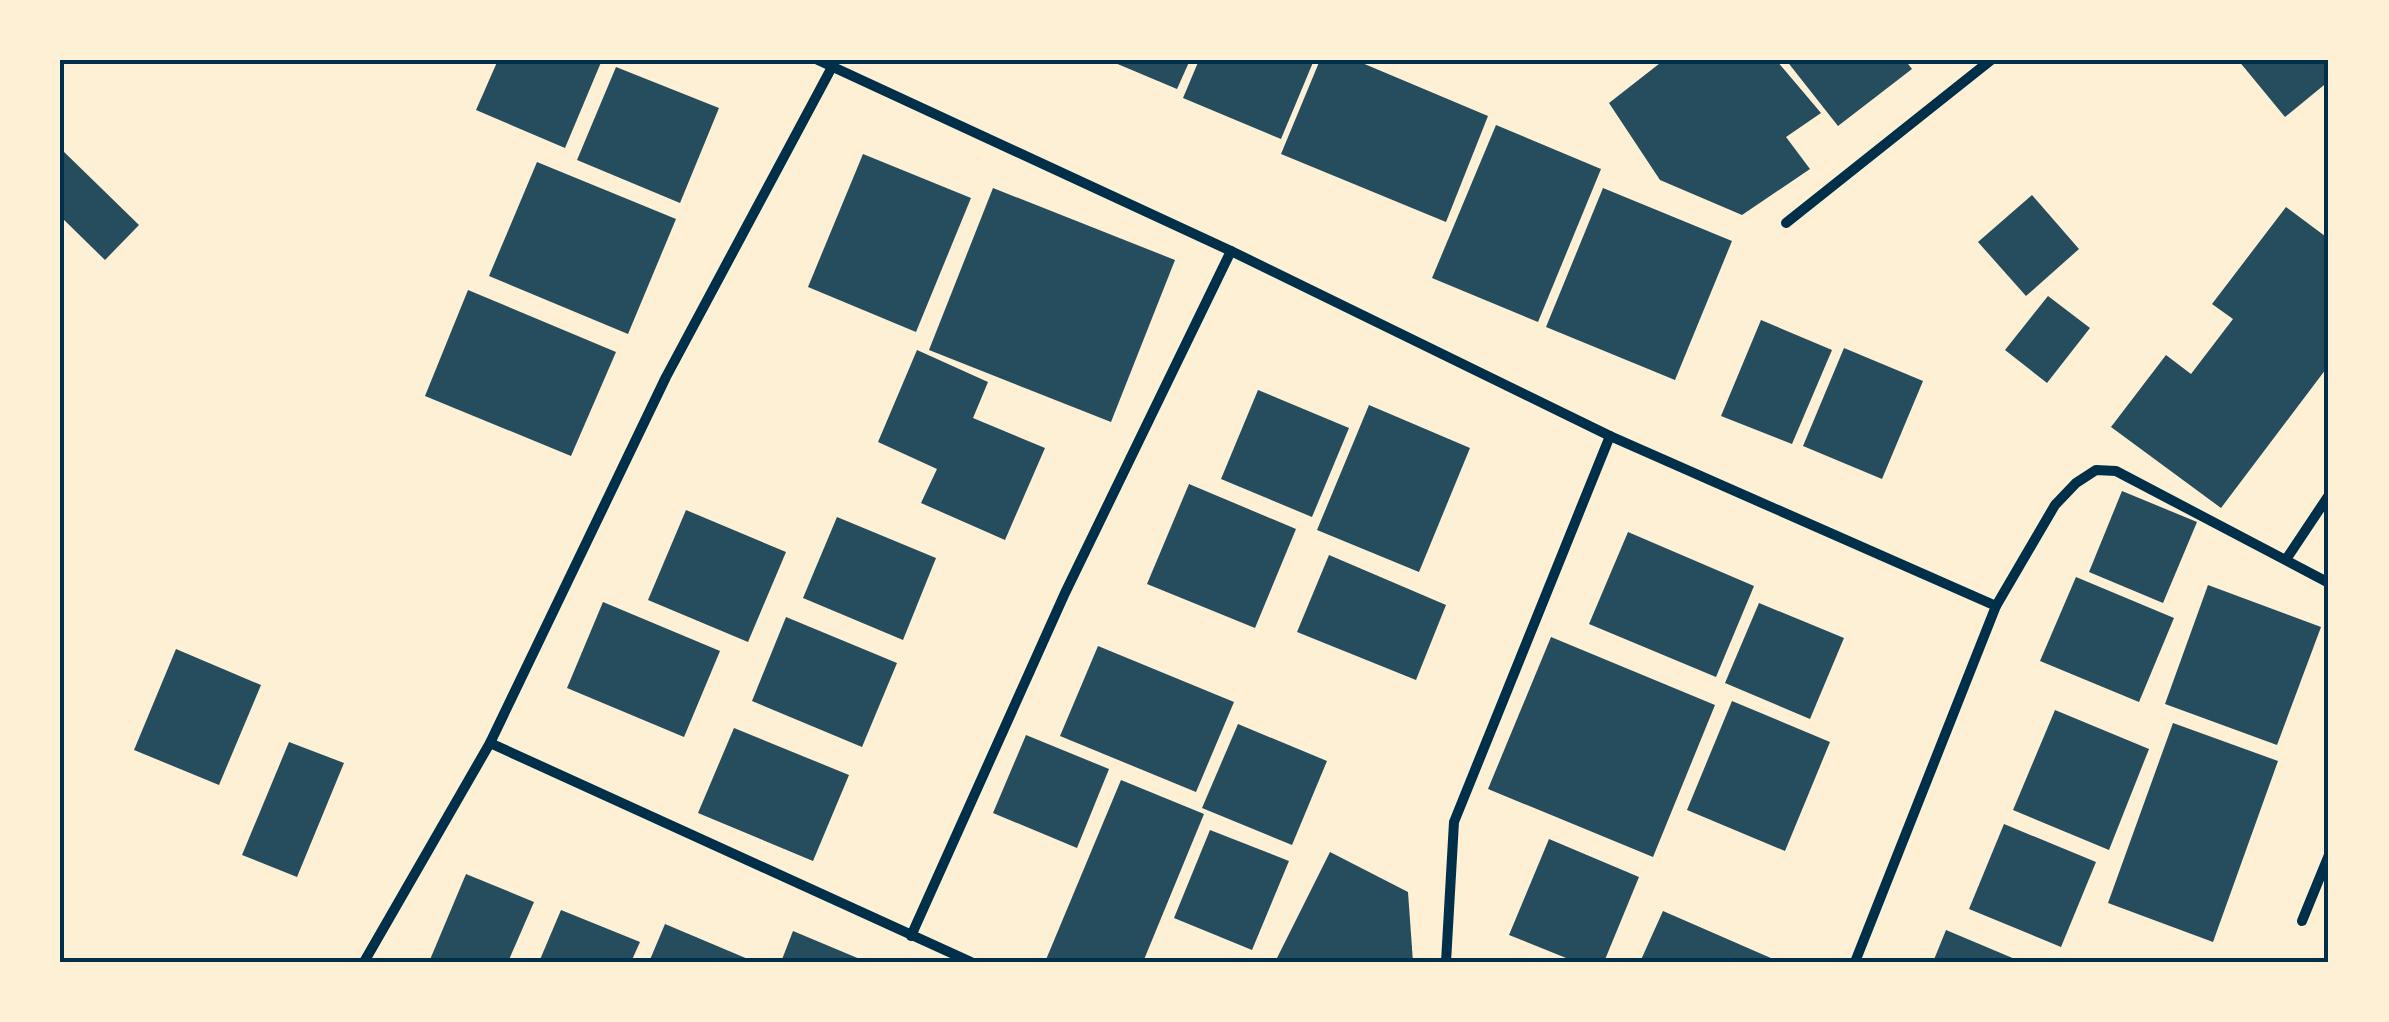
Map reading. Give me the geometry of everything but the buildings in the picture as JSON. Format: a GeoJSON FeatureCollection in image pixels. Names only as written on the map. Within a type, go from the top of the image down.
{"type":"FeatureCollection","features":[{"type":"Feature","properties":{"kind":"street"},"geometry":{"type":"LineString","coordinates":[[818,60],[1230,251],[1610,436],[1996,606]]}},
{"type":"Feature","properties":{"kind":"street"},"geometry":{"type":"LineString","coordinates":[[1786,223],[1992,60]]}},
{"type":"Feature","properties":{"kind":"street"},"geometry":{"type":"LineString","coordinates":[[364,962],[490,743],[666,377],[832,67]]}},
{"type":"Feature","properties":{"kind":"street"},"geometry":{"type":"LineString","coordinates":[[911,936],[1066,592],[1230,251]]}},
{"type":"Feature","properties":{"kind":"street"},"geometry":{"type":"LineString","coordinates":[[1446,962],[1454,822],[1610,436]]}},
{"type":"Feature","properties":{"kind":"street"},"geometry":{"type":"LineString","coordinates":[[1854,962],[1996,606],[2055,505],[2076,483],[2096,470],[2116,471],[2329,583]]}},
{"type":"Feature","properties":{"kind":"street"},"geometry":{"type":"LineString","coordinates":[[2287,558],[2329,495]]}},
{"type":"Feature","properties":{"kind":"street"},"geometry":{"type":"LineString","coordinates":[[490,743],[971,962]]}},
{"type":"Feature","properties":{"kind":"street"},"geometry":{"type":"LineString","coordinates":[[2302,922],[2329,855]]}}]}
